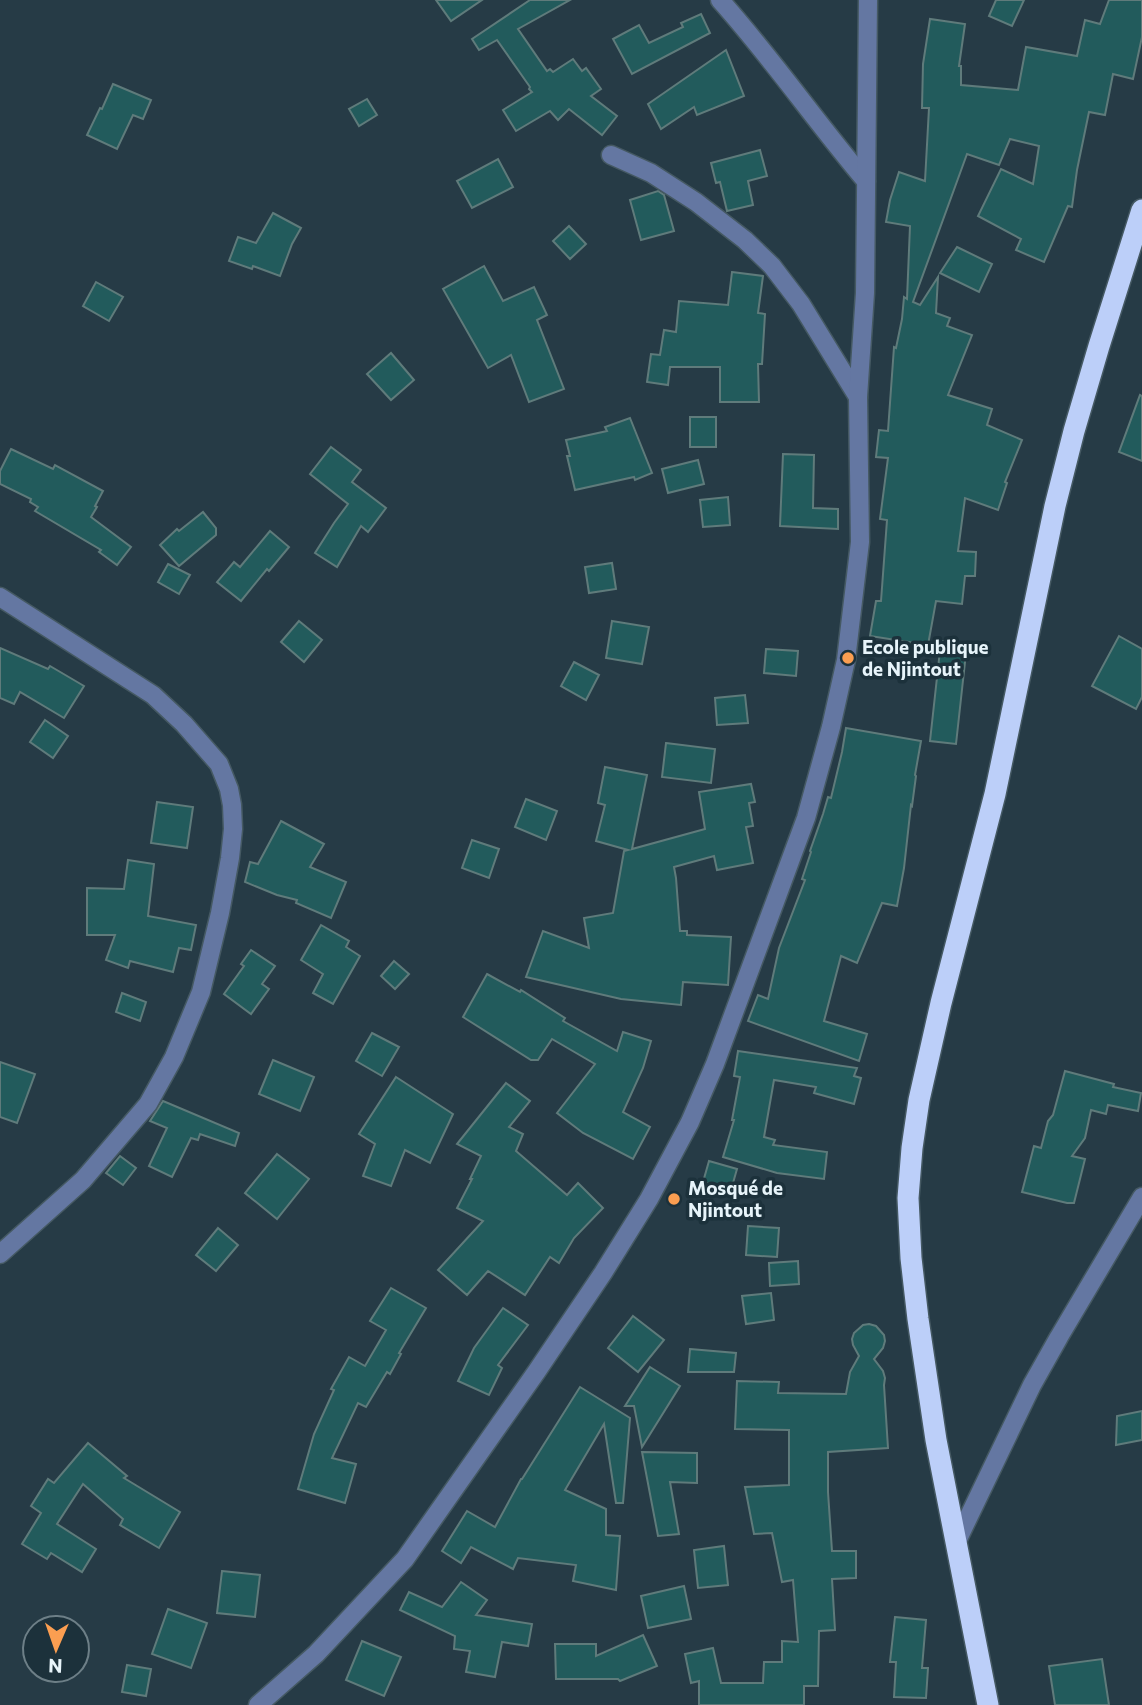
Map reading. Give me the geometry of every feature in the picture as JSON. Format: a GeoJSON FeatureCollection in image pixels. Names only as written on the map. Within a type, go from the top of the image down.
{"type":"FeatureCollection","features":[{"type":"Feature","properties":{"kind":"highway"},"geometry":{"type":"LineString","coordinates":[[988,1705],[936,1440],[918,1319],[908,1198],[912,1148],[919,1100],[940,1003],[995,794],[1058,494],[1099,346],[1142,210]]}},
{"type":"Feature","properties":{"kind":"street"},"geometry":{"type":"LineString","coordinates":[[720,0],[753,37],[866,181]]}},
{"type":"Feature","properties":{"kind":"street"},"geometry":{"type":"LineString","coordinates":[[258,1705],[316,1654],[405,1559],[537,1371],[649,1199],[690,1122],[715,1064],[806,818],[846,660],[860,542],[858,397],[864,293],[868,0]]}},
{"type":"Feature","properties":{"kind":"street"},"geometry":{"type":"LineString","coordinates":[[611,155],[651,173],[696,202],[745,240],[772,266],[801,304],[858,397]]}},
{"type":"Feature","properties":{"kind":"street"},"geometry":{"type":"LineString","coordinates":[[0,597],[153,695],[184,724],[219,764],[229,789],[233,829],[220,913],[201,992],[174,1057],[148,1104],[83,1180],[0,1254]]}},
{"type":"Feature","properties":{"kind":"street"},"geometry":{"type":"LineString","coordinates":[[957,1541],[1032,1385],[1142,1197]]}},
{"type":"Feature","properties":{"kind":"building"},"geometry":{"type":"Polygon","coordinates":[[[436,0],[482,0],[451,21],[436,0]]]}},
{"type":"Feature","properties":{"kind":"building"},"geometry":{"type":"Polygon","coordinates":[[[530,0],[570,0],[518,29],[547,71],[550,69],[553,72],[573,59],[582,71],[586,68],[601,89],[591,96],[617,116],[602,135],[569,109],[558,120],[550,111],[516,131],[503,110],[532,92],[530,87],[497,40],[479,50],[472,39],[530,0]]]}},
{"type":"Feature","properties":{"kind":"building"},"geometry":{"type":"Polygon","coordinates":[[[996,0],[1024,0],[1012,26],[989,16],[996,0]]]}},
{"type":"Feature","properties":{"kind":"building"},"geometry":{"type":"Polygon","coordinates":[[[1109,0],[1142,0],[1142,37],[1133,79],[1113,74],[1105,115],[1089,112],[1072,207],[1068,206],[1044,262],[1016,250],[1021,239],[978,216],[1001,169],[1033,184],[1039,146],[1010,139],[999,165],[967,154],[913,302],[920,305],[938,277],[936,313],[950,318],[947,326],[972,335],[948,395],[992,409],[987,425],[1022,440],[1005,482],[1007,483],[998,510],[965,498],[958,551],[976,552],[975,576],[965,576],[962,604],[936,601],[928,645],[870,636],[876,601],[881,601],[887,520],[880,519],[888,458],[876,457],[879,430],[888,431],[894,347],[896,348],[902,319],[904,297],[907,299],[910,226],[886,222],[899,172],[925,181],[929,108],[922,108],[923,64],[930,19],[965,24],[959,66],[961,85],[1018,90],[1026,47],[1077,56],[1085,20],[1100,24],[1109,0]]]}},
{"type":"Feature","properties":{"kind":"building"},"geometry":{"type":"Polygon","coordinates":[[[701,14],[710,33],[632,74],[613,39],[639,25],[649,43],[683,27],[681,23],[701,14]]]}},
{"type":"Feature","properties":{"kind":"building"},"geometry":{"type":"Polygon","coordinates":[[[726,50],[744,96],[697,115],[694,107],[661,129],[648,104],[726,50]]]}},
{"type":"Feature","properties":{"kind":"building"},"geometry":{"type":"Polygon","coordinates":[[[113,84],[151,100],[143,119],[133,115],[117,149],[87,135],[113,84]]]}},
{"type":"Feature","properties":{"kind":"building"},"geometry":{"type":"Polygon","coordinates":[[[367,99],[377,115],[359,126],[349,109],[367,99]]]}},
{"type":"Feature","properties":{"kind":"building"},"geometry":{"type":"Polygon","coordinates":[[[760,150],[767,176],[748,181],[753,205],[727,211],[720,182],[716,183],[711,163],[760,150]]]}},
{"type":"Feature","properties":{"kind":"building"},"geometry":{"type":"Polygon","coordinates":[[[498,159],[513,187],[472,208],[457,181],[498,159]]]}},
{"type":"Feature","properties":{"kind":"building"},"geometry":{"type":"Polygon","coordinates":[[[658,191],[664,195],[674,231],[641,240],[630,200],[658,191]]]}},
{"type":"Feature","properties":{"kind":"building"},"geometry":{"type":"Polygon","coordinates":[[[273,213],[301,228],[280,276],[229,261],[238,237],[256,243],[273,213]]]}},
{"type":"Feature","properties":{"kind":"building"},"geometry":{"type":"Polygon","coordinates":[[[569,226],[586,244],[570,259],[553,241],[569,226]]]}},
{"type":"Feature","properties":{"kind":"building"},"geometry":{"type":"Polygon","coordinates":[[[957,247],[992,264],[979,292],[940,273],[957,247]]]}},
{"type":"Feature","properties":{"kind":"building"},"geometry":{"type":"Polygon","coordinates":[[[484,266],[503,301],[534,287],[547,315],[537,320],[564,389],[529,402],[511,355],[488,368],[443,289],[484,266]]]}},
{"type":"Feature","properties":{"kind":"building"},"geometry":{"type":"Polygon","coordinates":[[[732,272],[763,276],[758,313],[765,314],[762,364],[758,364],[759,402],[720,402],[720,367],[670,367],[668,385],[647,382],[651,354],[660,355],[664,330],[676,332],[679,301],[728,305],[732,272]]]}},
{"type":"Feature","properties":{"kind":"building"},"geometry":{"type":"Polygon","coordinates":[[[96,282],[123,297],[109,321],[83,306],[96,282]]]}},
{"type":"Feature","properties":{"kind":"building"},"geometry":{"type":"Polygon","coordinates":[[[391,353],[414,380],[391,400],[367,374],[391,353]]]}},
{"type":"Feature","properties":{"kind":"building"},"geometry":{"type":"Polygon","coordinates":[[[1140,395],[1142,396],[1142,461],[1119,452],[1140,395]]]}},
{"type":"Feature","properties":{"kind":"building"},"geometry":{"type":"Polygon","coordinates":[[[690,417],[716,417],[716,447],[690,447],[690,417]]]}},
{"type":"Feature","properties":{"kind":"building"},"geometry":{"type":"Polygon","coordinates":[[[630,418],[652,473],[635,480],[634,477],[575,490],[566,440],[607,431],[605,427],[630,418]]]}},
{"type":"Feature","properties":{"kind":"building"},"geometry":{"type":"Polygon","coordinates":[[[331,447],[361,470],[352,482],[386,508],[368,532],[361,526],[337,567],[315,553],[348,504],[310,474],[331,447]]]}},
{"type":"Feature","properties":{"kind":"building"},"geometry":{"type":"Polygon","coordinates":[[[11,449],[53,469],[55,465],[103,491],[91,517],[131,547],[117,565],[99,552],[101,550],[35,511],[38,507],[30,502],[31,499],[0,484],[0,471],[11,449]]]}},
{"type":"Feature","properties":{"kind":"building"},"geometry":{"type":"Polygon","coordinates":[[[783,454],[814,455],[813,508],[838,509],[838,529],[780,526],[783,454]]]}},
{"type":"Feature","properties":{"kind":"building"},"geometry":{"type":"Polygon","coordinates":[[[698,460],[704,484],[668,493],[662,469],[698,460]]]}},
{"type":"Feature","properties":{"kind":"building"},"geometry":{"type":"Polygon","coordinates":[[[728,497],[730,525],[703,527],[700,500],[728,497]]]}},
{"type":"Feature","properties":{"kind":"building"},"geometry":{"type":"Polygon","coordinates":[[[203,512],[216,528],[216,535],[179,566],[160,545],[177,529],[179,531],[203,512]]]}},
{"type":"Feature","properties":{"kind":"building"},"geometry":{"type":"Polygon","coordinates":[[[270,531],[289,547],[241,601],[217,582],[234,562],[240,567],[270,531]]]}},
{"type":"Feature","properties":{"kind":"building"},"geometry":{"type":"Polygon","coordinates":[[[612,563],[616,589],[589,593],[585,567],[612,563]]]}},
{"type":"Feature","properties":{"kind":"building"},"geometry":{"type":"Polygon","coordinates":[[[168,564],[190,575],[179,594],[158,582],[168,564]]]}},
{"type":"Feature","properties":{"kind":"building"},"geometry":{"type":"Polygon","coordinates":[[[299,621],[322,640],[304,662],[281,642],[299,621]]]}},
{"type":"Feature","properties":{"kind":"building"},"geometry":{"type":"Polygon","coordinates":[[[612,621],[649,627],[642,664],[606,658],[612,621]]]}},
{"type":"Feature","properties":{"kind":"building"},"geometry":{"type":"Polygon","coordinates":[[[1119,636],[1142,649],[1142,697],[1136,709],[1092,686],[1119,636]]]}},
{"type":"Feature","properties":{"kind":"building"},"geometry":{"type":"Polygon","coordinates":[[[941,641],[967,644],[956,744],[930,741],[941,641]]]}},
{"type":"Feature","properties":{"kind":"building"},"geometry":{"type":"Polygon","coordinates":[[[0,648],[48,669],[50,666],[84,686],[64,718],[20,692],[14,704],[0,698],[0,648]]]}},
{"type":"Feature","properties":{"kind":"building"},"geometry":{"type":"Polygon","coordinates":[[[766,649],[798,651],[796,676],[764,673],[766,649]]]}},
{"type":"Feature","properties":{"kind":"building"},"geometry":{"type":"Polygon","coordinates":[[[574,662],[599,675],[586,700],[561,686],[574,662]]]}},
{"type":"Feature","properties":{"kind":"building"},"geometry":{"type":"Polygon","coordinates":[[[745,695],[748,723],[717,725],[715,698],[745,695]]]}},
{"type":"Feature","properties":{"kind":"building"},"geometry":{"type":"Polygon","coordinates":[[[45,720],[68,736],[53,758],[30,742],[45,720]]]}},
{"type":"Feature","properties":{"kind":"building"},"geometry":{"type":"Polygon","coordinates":[[[846,728],[921,741],[897,906],[882,903],[857,963],[841,956],[824,1021],[867,1034],[859,1061],[748,1021],[758,995],[768,999],[779,948],[805,880],[802,879],[828,797],[831,798],[846,728]]]}},
{"type":"Feature","properties":{"kind":"building"},"geometry":{"type":"Polygon","coordinates":[[[666,743],[715,749],[711,783],[662,777],[666,743]]]}},
{"type":"Feature","properties":{"kind":"building"},"geometry":{"type":"Polygon","coordinates":[[[605,767],[647,775],[632,849],[705,829],[699,792],[751,784],[755,802],[749,803],[753,826],[746,827],[753,863],[717,870],[714,856],[674,867],[680,931],[687,931],[687,935],[731,937],[728,985],[683,982],[681,1005],[621,999],[526,977],[543,931],[589,948],[584,918],[613,913],[624,851],[628,850],[596,841],[605,805],[598,803],[605,767]]]}},
{"type":"Feature","properties":{"kind":"building"},"geometry":{"type":"Polygon","coordinates":[[[526,799],[557,811],[546,840],[515,827],[526,799]]]}},
{"type":"Feature","properties":{"kind":"building"},"geometry":{"type":"Polygon","coordinates":[[[157,802],[193,807],[187,848],[151,843],[157,802]]]}},
{"type":"Feature","properties":{"kind":"building"},"geometry":{"type":"Polygon","coordinates":[[[281,821],[324,844],[310,867],[346,882],[331,918],[296,903],[297,900],[245,882],[250,862],[258,864],[281,821]]]}},
{"type":"Feature","properties":{"kind":"building"},"geometry":{"type":"Polygon","coordinates":[[[472,840],[499,849],[489,878],[462,868],[472,840]]]}},
{"type":"Feature","properties":{"kind":"building"},"geometry":{"type":"Polygon","coordinates":[[[128,860],[154,864],[148,916],[196,925],[191,950],[179,948],[173,972],[130,961],[128,968],[106,960],[115,935],[87,935],[87,888],[124,889],[128,860]]]}},
{"type":"Feature","properties":{"kind":"building"},"geometry":{"type":"Polygon","coordinates":[[[321,925],[349,941],[346,947],[360,956],[333,1004],[313,993],[323,974],[301,960],[321,925]]]}},
{"type":"Feature","properties":{"kind":"building"},"geometry":{"type":"Polygon","coordinates":[[[251,950],[275,966],[262,984],[269,989],[251,1014],[224,994],[244,966],[241,964],[251,950]]]}},
{"type":"Feature","properties":{"kind":"building"},"geometry":{"type":"Polygon","coordinates":[[[394,961],[409,974],[395,989],[381,976],[394,961]]]}},
{"type":"Feature","properties":{"kind":"building"},"geometry":{"type":"Polygon","coordinates":[[[487,974],[520,992],[521,990],[565,1018],[563,1021],[617,1051],[623,1032],[651,1041],[643,1068],[623,1112],[650,1127],[633,1159],[583,1133],[557,1113],[595,1064],[552,1039],[538,1060],[531,1060],[463,1017],[487,974]]]}},
{"type":"Feature","properties":{"kind":"building"},"geometry":{"type":"Polygon","coordinates":[[[122,993],[146,1002],[140,1021],[116,1012],[122,993]]]}},
{"type":"Feature","properties":{"kind":"building"},"geometry":{"type":"Polygon","coordinates":[[[372,1033],[399,1047],[382,1076],[356,1061],[372,1033]]]}},
{"type":"Feature","properties":{"kind":"building"},"geometry":{"type":"Polygon","coordinates":[[[738,1051],[857,1068],[854,1076],[861,1078],[854,1104],[814,1093],[816,1087],[774,1080],[764,1137],[775,1140],[773,1145],[827,1152],[824,1179],[777,1173],[723,1157],[734,1120],[740,1077],[734,1076],[738,1051]]]}},
{"type":"Feature","properties":{"kind":"building"},"geometry":{"type":"Polygon","coordinates":[[[273,1060],[314,1077],[300,1111],[259,1094],[273,1060]]]}},
{"type":"Feature","properties":{"kind":"building"},"geometry":{"type":"Polygon","coordinates":[[[0,1062],[35,1074],[17,1123],[0,1117],[0,1062]]]}},
{"type":"Feature","properties":{"kind":"building"},"geometry":{"type":"Polygon","coordinates":[[[1065,1071],[1141,1093],[1138,1111],[1108,1105],[1106,1114],[1091,1110],[1085,1138],[1072,1156],[1085,1159],[1074,1203],[1022,1192],[1034,1146],[1041,1148],[1065,1071]]]}},
{"type":"Feature","properties":{"kind":"building"},"geometry":{"type":"Polygon","coordinates":[[[396,1077],[453,1114],[430,1163],[405,1150],[391,1186],[363,1176],[375,1144],[359,1134],[396,1077]]]}},
{"type":"Feature","properties":{"kind":"building"},"geometry":{"type":"Polygon","coordinates":[[[506,1083],[530,1101],[509,1127],[523,1134],[516,1151],[567,1195],[578,1183],[603,1208],[574,1238],[559,1263],[550,1257],[525,1295],[488,1271],[467,1295],[438,1270],[483,1221],[457,1208],[481,1156],[457,1144],[506,1083]]]}},
{"type":"Feature","properties":{"kind":"building"},"geometry":{"type":"Polygon","coordinates":[[[163,1101],[239,1133],[235,1146],[200,1134],[198,1140],[191,1138],[172,1177],[149,1166],[167,1128],[150,1121],[163,1101]]]}},
{"type":"Feature","properties":{"kind":"building"},"geometry":{"type":"Polygon","coordinates":[[[277,1154],[309,1179],[277,1219],[245,1193],[277,1154]]]}},
{"type":"Feature","properties":{"kind":"building"},"geometry":{"type":"Polygon","coordinates":[[[120,1156],[136,1168],[123,1185],[106,1173],[120,1156]]]}},
{"type":"Feature","properties":{"kind":"building"},"geometry":{"type":"Polygon","coordinates":[[[709,1161],[737,1169],[731,1190],[703,1182],[709,1161]]]}},
{"type":"Feature","properties":{"kind":"building"},"geometry":{"type":"Polygon","coordinates":[[[748,1226],[779,1228],[777,1257],[746,1255],[748,1226]]]}},
{"type":"Feature","properties":{"kind":"building"},"geometry":{"type":"Polygon","coordinates":[[[218,1228],[238,1245],[216,1271],[196,1255],[218,1228]]]}},
{"type":"Feature","properties":{"kind":"building"},"geometry":{"type":"Polygon","coordinates":[[[798,1261],[799,1284],[770,1286],[769,1263],[798,1261]]]}},
{"type":"Feature","properties":{"kind":"building"},"geometry":{"type":"Polygon","coordinates":[[[391,1288],[426,1308],[399,1353],[401,1354],[390,1374],[387,1372],[366,1407],[358,1403],[332,1458],[356,1464],[345,1503],[298,1489],[314,1434],[334,1390],[331,1389],[349,1357],[365,1366],[386,1330],[370,1321],[391,1288]]]}},
{"type":"Feature","properties":{"kind":"building"},"geometry":{"type":"Polygon","coordinates":[[[771,1293],[774,1320],[746,1324],[742,1296],[771,1293]]]}},
{"type":"Feature","properties":{"kind":"building"},"geometry":{"type":"Polygon","coordinates":[[[503,1308],[528,1325],[498,1365],[502,1368],[489,1395],[458,1381],[474,1348],[503,1308]]]}},
{"type":"Feature","properties":{"kind":"building"},"geometry":{"type":"Polygon","coordinates":[[[633,1316],[664,1340],[638,1372],[608,1348],[633,1316]]]}},
{"type":"Feature","properties":{"kind":"building"},"geometry":{"type":"Polygon","coordinates":[[[863,1325],[876,1326],[884,1335],[885,1341],[874,1359],[885,1378],[888,1448],[828,1452],[832,1551],[856,1551],[856,1578],[832,1579],[835,1630],[819,1631],[818,1686],[804,1686],[804,1705],[699,1705],[699,1681],[691,1683],[685,1654],[713,1648],[721,1683],[763,1683],[764,1662],[782,1662],[782,1641],[798,1642],[793,1580],[782,1582],[772,1533],[754,1534],[745,1487],[789,1485],[789,1430],[735,1429],[737,1381],[779,1382],[778,1393],[846,1394],[850,1372],[859,1356],[852,1339],[854,1333],[863,1325]]]}},
{"type":"Feature","properties":{"kind":"building"},"geometry":{"type":"Polygon","coordinates":[[[690,1349],[736,1353],[734,1372],[688,1372],[690,1349]]]}},
{"type":"Feature","properties":{"kind":"building"},"geometry":{"type":"Polygon","coordinates":[[[650,1367],[680,1386],[642,1447],[634,1406],[625,1406],[650,1367]]]}},
{"type":"Feature","properties":{"kind":"building"},"geometry":{"type":"Polygon","coordinates":[[[580,1387],[630,1418],[623,1503],[616,1503],[604,1424],[565,1490],[606,1509],[606,1535],[620,1536],[616,1590],[573,1581],[576,1565],[518,1558],[513,1569],[471,1547],[461,1563],[442,1551],[467,1511],[495,1527],[521,1479],[580,1387]]]}},
{"type":"Feature","properties":{"kind":"building"},"geometry":{"type":"Polygon","coordinates":[[[1142,1411],[1142,1440],[1116,1445],[1117,1416],[1142,1411]]]}},
{"type":"Feature","properties":{"kind":"building"},"geometry":{"type":"Polygon","coordinates":[[[88,1443],[127,1476],[124,1478],[180,1512],[159,1548],[120,1525],[123,1519],[83,1484],[57,1524],[96,1549],[82,1572],[51,1553],[47,1559],[22,1544],[41,1513],[31,1506],[48,1479],[54,1483],[88,1443]]]}},
{"type":"Feature","properties":{"kind":"building"},"geometry":{"type":"Polygon","coordinates":[[[642,1452],[697,1453],[697,1483],[670,1482],[679,1534],[658,1536],[642,1452]]]}},
{"type":"Feature","properties":{"kind":"building"},"geometry":{"type":"Polygon","coordinates":[[[724,1546],[728,1585],[698,1588],[694,1550],[724,1546]]]}},
{"type":"Feature","properties":{"kind":"building"},"geometry":{"type":"Polygon","coordinates":[[[222,1571],[260,1575],[255,1617],[217,1613],[222,1571]]]}},
{"type":"Feature","properties":{"kind":"building"},"geometry":{"type":"Polygon","coordinates":[[[461,1582],[487,1600],[476,1615],[532,1624],[528,1646],[502,1642],[495,1677],[466,1672],[470,1651],[454,1649],[455,1636],[400,1610],[409,1592],[442,1607],[461,1582]]]}},
{"type":"Feature","properties":{"kind":"building"},"geometry":{"type":"Polygon","coordinates":[[[684,1586],[691,1619],[648,1628],[641,1596],[684,1586]]]}},
{"type":"Feature","properties":{"kind":"building"},"geometry":{"type":"Polygon","coordinates":[[[168,1609],[207,1623],[191,1668],[152,1654],[168,1609]]]}},
{"type":"Feature","properties":{"kind":"building"},"geometry":{"type":"Polygon","coordinates":[[[895,1617],[926,1620],[922,1668],[928,1668],[926,1698],[894,1697],[896,1662],[890,1662],[895,1617]]]}},
{"type":"Feature","properties":{"kind":"building"},"geometry":{"type":"Polygon","coordinates":[[[643,1635],[657,1666],[620,1681],[556,1679],[555,1644],[596,1644],[596,1656],[643,1635]]]}},
{"type":"Feature","properties":{"kind":"building"},"geometry":{"type":"Polygon","coordinates":[[[362,1641],[401,1657],[384,1696],[346,1680],[362,1641]]]}},
{"type":"Feature","properties":{"kind":"building"},"geometry":{"type":"Polygon","coordinates":[[[1102,1659],[1109,1705],[1055,1705],[1049,1666],[1102,1659]]]}},
{"type":"Feature","properties":{"kind":"building"},"geometry":{"type":"Polygon","coordinates":[[[127,1665],[151,1669],[146,1696],[122,1692],[127,1665]]]}},
{"type":"Feature","properties":{"kind":"place","name":"Ecole publique de Njintout"},"geometry":{"type":"Point","coordinates":[848,658]}},
{"type":"Feature","properties":{"kind":"place","name":"Mosqué de Njintout"},"geometry":{"type":"Point","coordinates":[674,1199]}}]}
